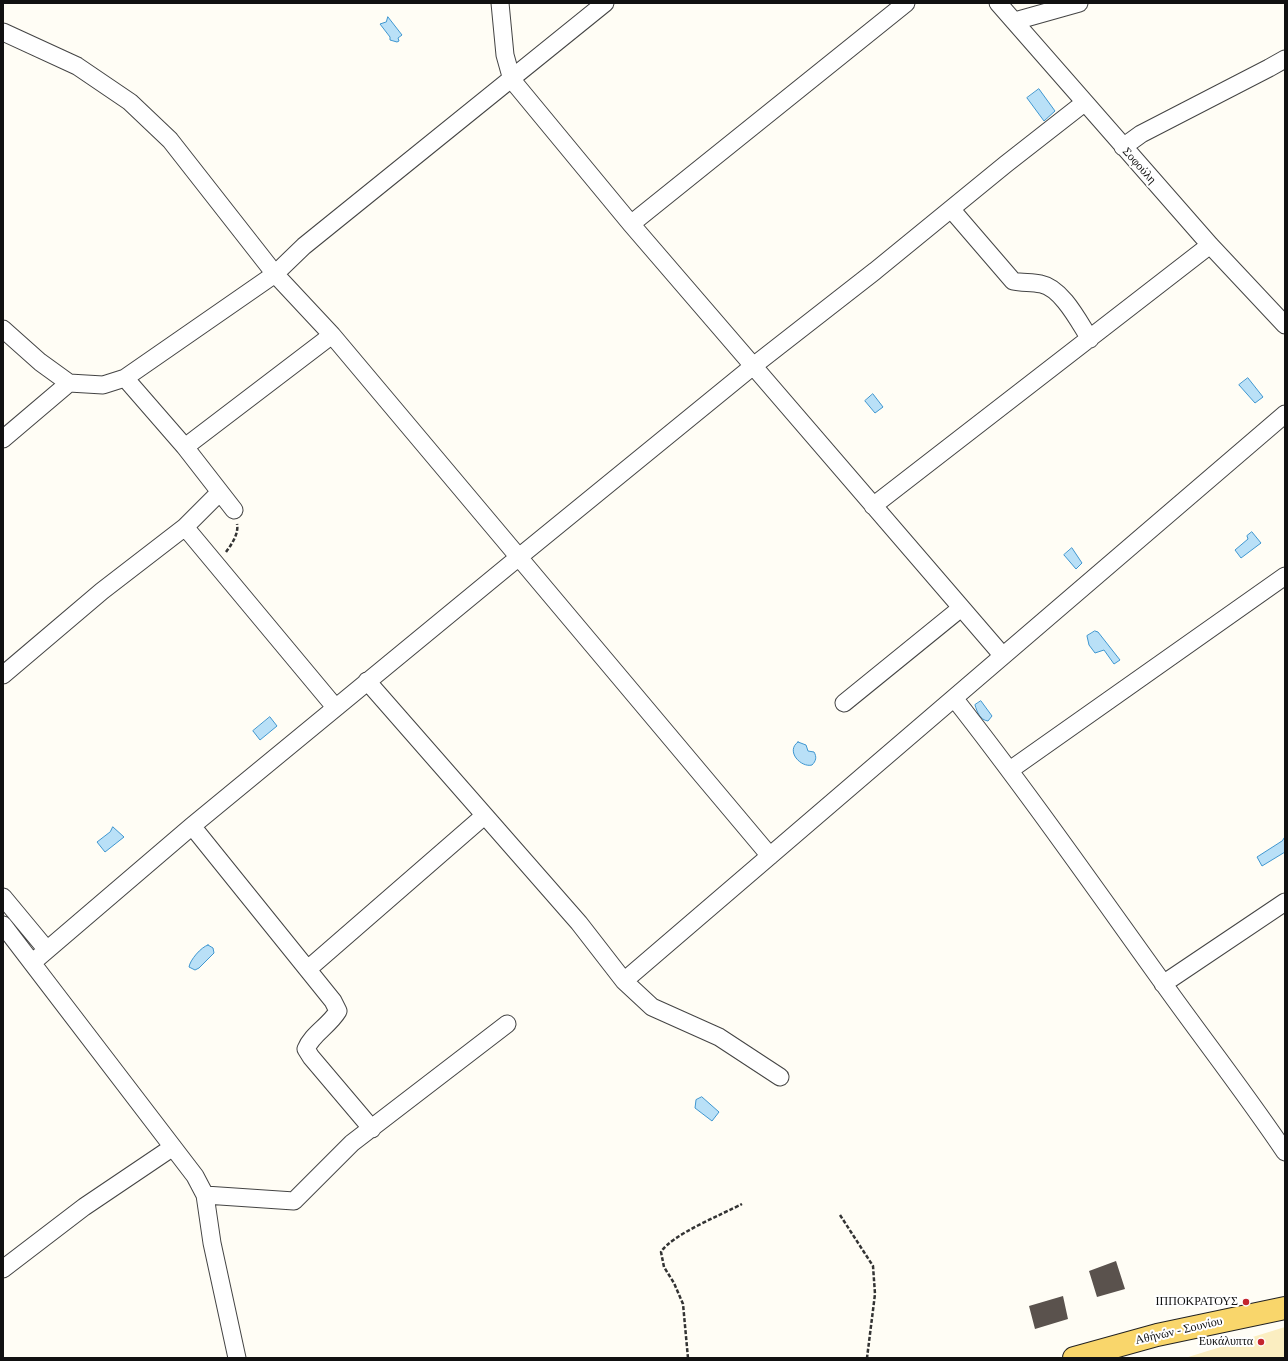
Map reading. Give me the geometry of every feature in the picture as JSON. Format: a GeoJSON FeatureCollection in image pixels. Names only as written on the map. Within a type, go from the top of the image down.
{"type":"FeatureCollection","features":[{"type":"Feature","properties":{"kind":"main road","name":"Αθήνών - Σουνίου"},"geometry":{"type":"LineString","coordinates":[[1074,1358],[1157,1335],[1285,1308]]}},
{"type":"Feature","properties":{"kind":"street"},"geometry":{"type":"LineString","coordinates":[[500,3],[505,55],[512,80],[752,367],[1003,656]]}},
{"type":"Feature","properties":{"kind":"street"},"geometry":{"type":"LineString","coordinates":[[3,329],[40,362],[69,383],[103,385],[125,378],[276,274],[304,246],[512,80],[605,3]]}},
{"type":"Feature","properties":{"kind":"street"},"geometry":{"type":"LineString","coordinates":[[631,224],[906,3]]}},
{"type":"Feature","properties":{"kind":"street","name":"Σοφούλη"},"geometry":{"type":"LineString","coordinates":[[998,3],[1210,246],[1285,325]]}},
{"type":"Feature","properties":{"kind":"street"},"geometry":{"type":"LineString","coordinates":[[1015,21],[1079,3]]}},
{"type":"Feature","properties":{"kind":"street"},"geometry":{"type":"LineString","coordinates":[[3,32],[77,66],[130,102],[170,140],[276,274],[332,335],[770,856]]}},
{"type":"Feature","properties":{"kind":"street"},"geometry":{"type":"LineString","coordinates":[[1123,147],[1141,134],[1285,59]]}},
{"type":"Feature","properties":{"kind":"street"},"geometry":{"type":"LineString","coordinates":[[33,962],[192,826],[335,707],[752,367],[875,271],[1084,103]]}},
{"type":"Feature","properties":{"kind":"street"},"geometry":{"type":"LineString","coordinates":[[951,209],[1013,281],[1041,284],[1052,288],[1060,296],[1090,340]]}},
{"type":"Feature","properties":{"kind":"street"},"geometry":{"type":"LineString","coordinates":[[873,506],[1210,246]]}},
{"type":"Feature","properties":{"kind":"street"},"geometry":{"type":"LineString","coordinates":[[185,447],[332,335]]}},
{"type":"Feature","properties":{"kind":"street"},"geometry":{"type":"LineString","coordinates":[[125,378],[185,447],[219,493],[234,510]]}},
{"type":"Feature","properties":{"kind":"street"},"geometry":{"type":"LineString","coordinates":[[3,439],[69,383]]}},
{"type":"Feature","properties":{"kind":"street"},"geometry":{"type":"LineString","coordinates":[[624,981],[1285,414]]}},
{"type":"Feature","properties":{"kind":"street"},"geometry":{"type":"LineString","coordinates":[[3,675],[102,591],[185,527],[219,493]]}},
{"type":"Feature","properties":{"kind":"street"},"geometry":{"type":"LineString","coordinates":[[185,527],[335,707]]}},
{"type":"Feature","properties":{"kind":"street"},"geometry":{"type":"LineString","coordinates":[[1010,770],[1285,576]]}},
{"type":"Feature","properties":{"kind":"street"},"geometry":{"type":"LineString","coordinates":[[844,703],[961,608]]}},
{"type":"Feature","properties":{"kind":"street"},"geometry":{"type":"LineString","coordinates":[[367,681],[579,923],[624,981],[652,1007],[719,1037],[780,1077]]}},
{"type":"Feature","properties":{"kind":"street"},"geometry":{"type":"LineString","coordinates":[[954,698],[1010,770],[1163,984],[1250,1100],[1285,1152]]}},
{"type":"Feature","properties":{"kind":"street"},"geometry":{"type":"LineString","coordinates":[[308,969],[484,816]]}},
{"type":"Feature","properties":{"kind":"street"},"geometry":{"type":"LineString","coordinates":[[192,826],[333,1001],[338,1011],[332,1020],[309,1042],[306,1049],[311,1057],[372,1129]]}},
{"type":"Feature","properties":{"kind":"street"},"geometry":{"type":"LineString","coordinates":[[3,897],[47,950]]}},
{"type":"Feature","properties":{"kind":"street"},"geometry":{"type":"LineString","coordinates":[[1163,984],[1285,902]]}},
{"type":"Feature","properties":{"kind":"street"},"geometry":{"type":"LineString","coordinates":[[3,925],[33,962],[195,1176],[205,1195],[212,1243],[237,1358]]}},
{"type":"Feature","properties":{"kind":"street"},"geometry":{"type":"LineString","coordinates":[[205,1195],[294,1201],[352,1143],[507,1024]]}},
{"type":"Feature","properties":{"kind":"street"},"geometry":{"type":"LineString","coordinates":[[4,1266],[84,1207],[173,1147]]}},
{"type":"Feature","properties":{"kind":"path"},"geometry":{"type":"LineString","coordinates":[[217,565],[232,543],[238,528],[234,510]]}},
{"type":"Feature","properties":{"kind":"path"},"geometry":{"type":"LineString","coordinates":[[688,1358],[683,1304],[674,1283],[664,1267],[662,1252],[664,1247],[689,1231],[742,1204]]}},
{"type":"Feature","properties":{"kind":"path"},"geometry":{"type":"LineString","coordinates":[[840,1215],[873,1266],[875,1294],[868,1358]]}},
{"type":"Feature","properties":{"kind":"sand","name":"Ευκάλυπτα"},"geometry":{"type":"Polygon","coordinates":[[[1285,1327],[1285,1357],[1282,1358],[1185,1358],[1285,1327]]]}},
{"type":"Feature","properties":{"kind":"water"},"geometry":{"type":"Polygon","coordinates":[[[388,17],[402,35],[398,38],[399,41],[397,42],[390,40],[390,37],[380,24],[386,22],[388,17]]]}},
{"type":"Feature","properties":{"kind":"water"},"geometry":{"type":"Polygon","coordinates":[[[1039,89],[1055,111],[1044,121],[1027,98],[1039,89]]]}},
{"type":"Feature","properties":{"kind":"water"},"geometry":{"type":"Polygon","coordinates":[[[1248,378],[1263,397],[1255,403],[1239,385],[1248,378]]]}},
{"type":"Feature","properties":{"kind":"water"},"geometry":{"type":"Polygon","coordinates":[[[873,394],[883,407],[875,413],[865,401],[873,394]]]}},
{"type":"Feature","properties":{"kind":"water"},"geometry":{"type":"Polygon","coordinates":[[[1252,532],[1261,543],[1241,558],[1235,550],[1248,539],[1247,536],[1252,532]]]}},
{"type":"Feature","properties":{"kind":"water"},"geometry":{"type":"Polygon","coordinates":[[[1072,548],[1082,563],[1076,569],[1064,555],[1072,548]]]}},
{"type":"Feature","properties":{"kind":"water"},"geometry":{"type":"Polygon","coordinates":[[[1095,631],[1098,632],[1120,660],[1114,664],[1104,650],[1095,653],[1089,645],[1087,636],[1095,631]]]}},
{"type":"Feature","properties":{"kind":"water"},"geometry":{"type":"Polygon","coordinates":[[[981,701],[992,716],[988,721],[981,717],[976,708],[975,705],[981,701]]]}},
{"type":"Feature","properties":{"kind":"water"},"geometry":{"type":"Polygon","coordinates":[[[270,717],[277,726],[260,740],[253,731],[270,717]]]}},
{"type":"Feature","properties":{"kind":"water"},"geometry":{"type":"Polygon","coordinates":[[[798,742],[806,745],[808,751],[814,752],[816,759],[812,765],[803,764],[796,758],[793,750],[794,746],[798,742]]]}},
{"type":"Feature","properties":{"kind":"water"},"geometry":{"type":"Polygon","coordinates":[[[113,827],[124,837],[105,852],[97,842],[110,832],[113,827]]]}},
{"type":"Feature","properties":{"kind":"water"},"geometry":{"type":"Polygon","coordinates":[[[1285,837],[1285,852],[1262,866],[1257,857],[1282,841],[1285,837]]]}},
{"type":"Feature","properties":{"kind":"water"},"geometry":{"type":"Polygon","coordinates":[[[208,945],[213,948],[214,953],[199,968],[195,970],[189,967],[196,954],[208,945]]]}},
{"type":"Feature","properties":{"kind":"water"},"geometry":{"type":"Polygon","coordinates":[[[702,1097],[719,1112],[712,1121],[695,1108],[696,1100],[702,1097]]]}},
{"type":"Feature","properties":{"kind":"building"},"geometry":{"type":"Polygon","coordinates":[[[1116,1261],[1125,1289],[1097,1297],[1089,1271],[1116,1261]]]}},
{"type":"Feature","properties":{"kind":"building"},"geometry":{"type":"Polygon","coordinates":[[[1063,1296],[1068,1319],[1035,1329],[1029,1306],[1063,1296]]]}},
{"type":"Feature","properties":{"kind":"place","name":"ΙΠΠΟΚΡΑΤΟΥΣ"},"geometry":{"type":"Point","coordinates":[1246,1302]}},
{"type":"Feature","properties":{"kind":"place","name":"Ευκάλυπτα"},"geometry":{"type":"Point","coordinates":[1261,1342]}}]}
